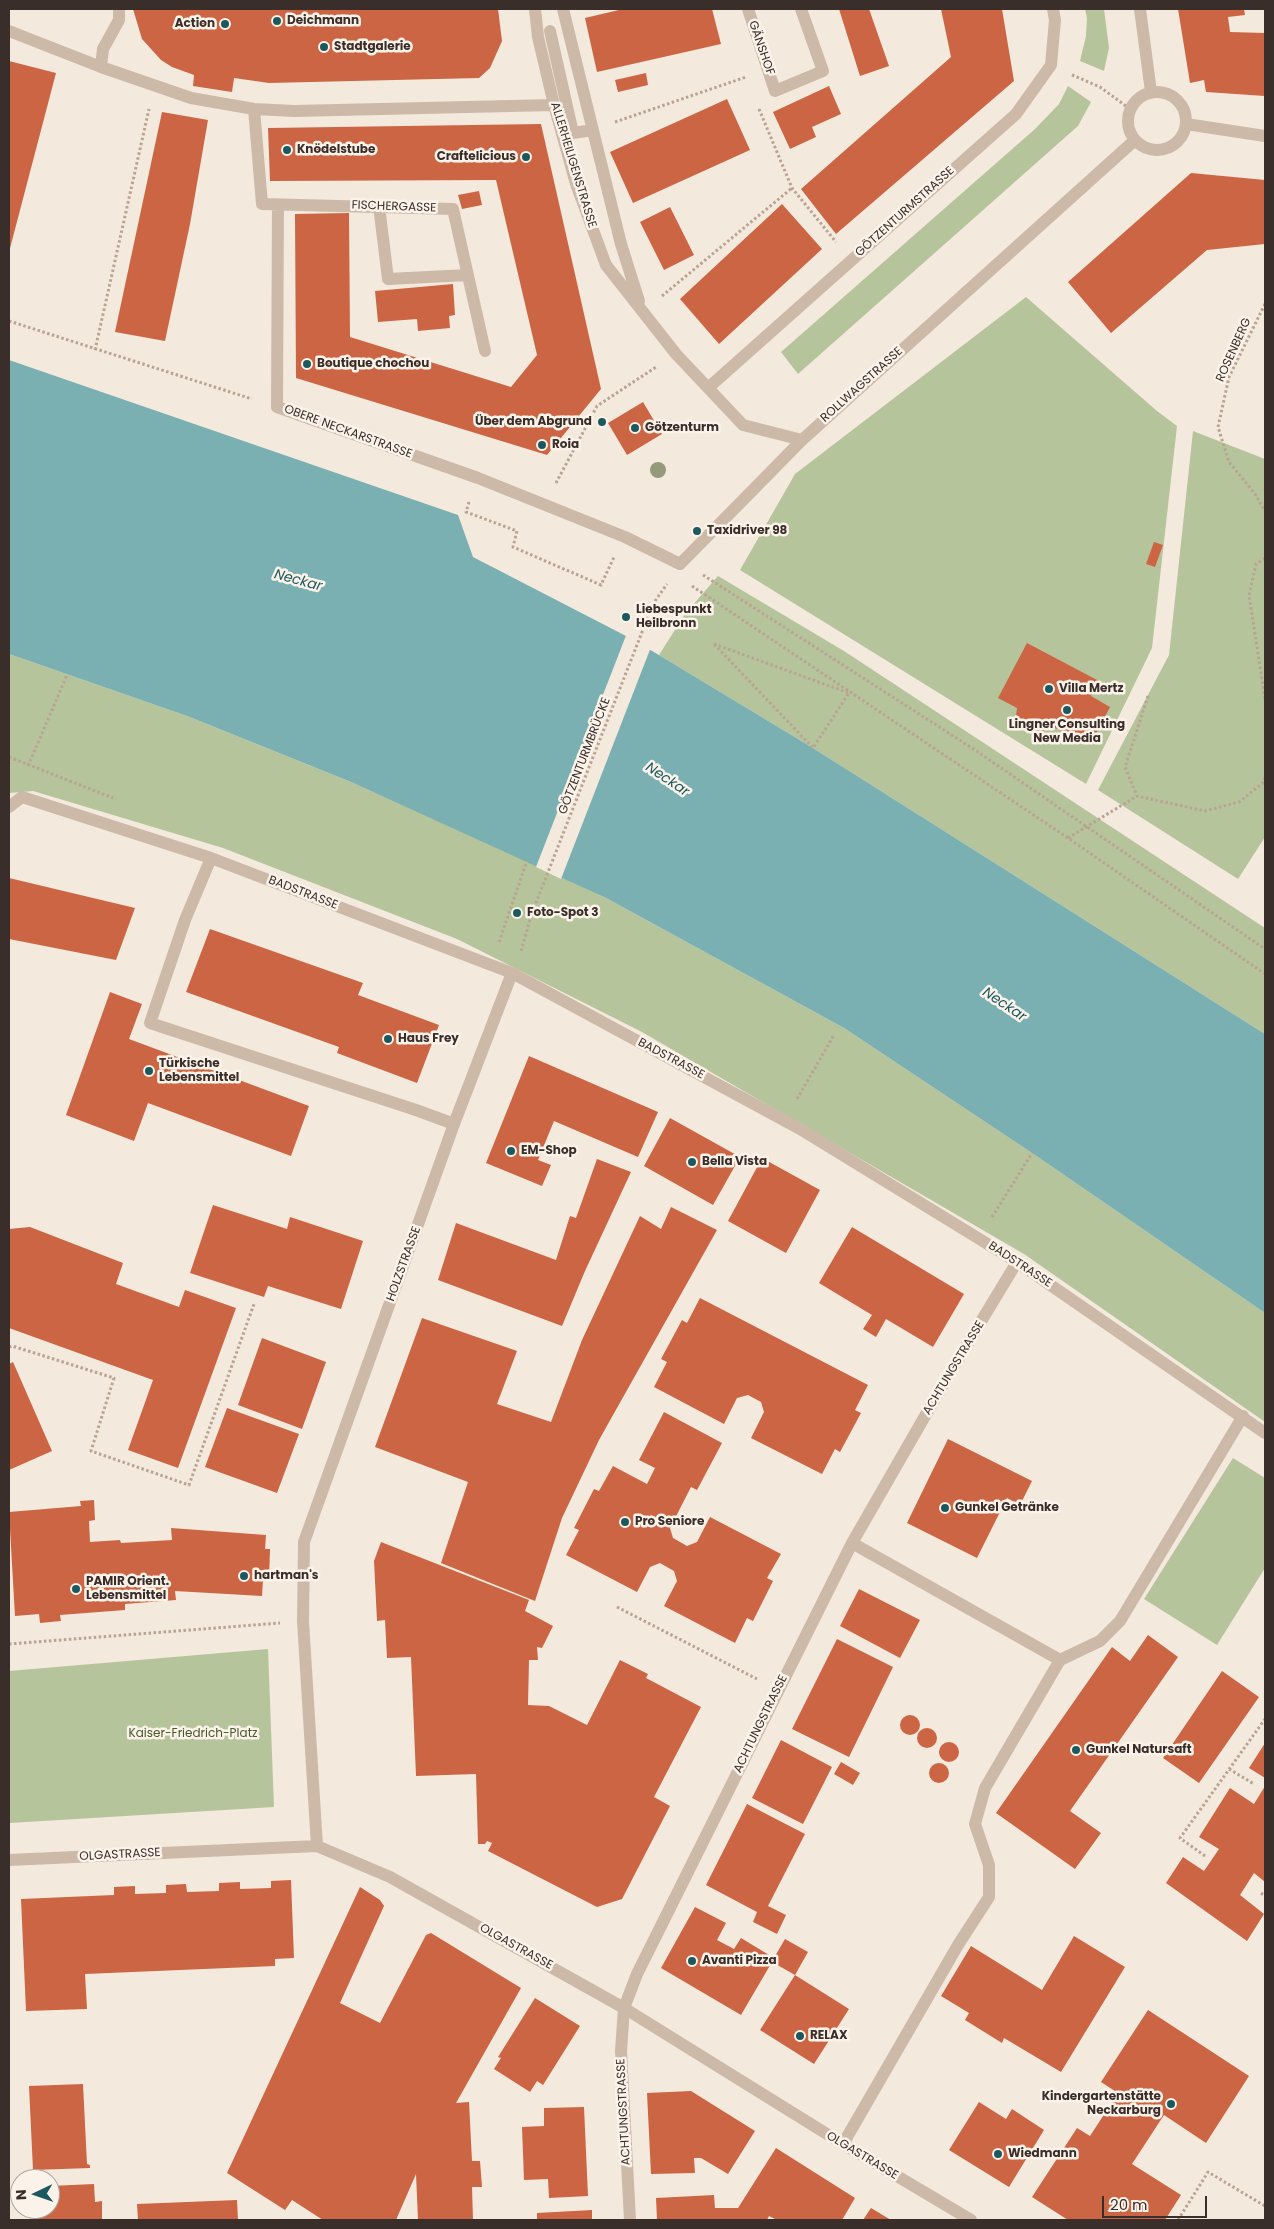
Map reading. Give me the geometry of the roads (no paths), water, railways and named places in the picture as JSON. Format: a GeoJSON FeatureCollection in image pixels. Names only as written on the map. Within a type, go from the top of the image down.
{"type":"FeatureCollection","features":[{"type":"Feature","properties":{"kind":"street"},"geometry":{"type":"LineString","coordinates":[[101,67],[103,49],[119,20],[119,9]]}},
{"type":"Feature","properties":{"kind":"street","name":"ALLERHEILIGENSTRASSE"},"geometry":{"type":"LineString","coordinates":[[535,9],[538,37],[576,184],[606,265],[676,354],[743,425],[802,440]]}},
{"type":"Feature","properties":{"kind":"street","name":"ALLERHEILIGENSTRASSE"},"geometry":{"type":"LineString","coordinates":[[563,9],[621,244],[642,310]]}},
{"type":"Feature","properties":{"kind":"street","name":"GÄNSHOF"},"geometry":{"type":"LineString","coordinates":[[748,9],[775,91],[823,71],[801,9]]}},
{"type":"Feature","properties":{"kind":"street","name":"GÖTZENTURMSTRASSE"},"geometry":{"type":"LineString","coordinates":[[708,388],[1016,114],[1050,65],[1054,20],[1052,9]]}},
{"type":"Feature","properties":{"kind":"street"},"geometry":{"type":"LineString","coordinates":[[1140,9],[1151,92]]}},
{"type":"Feature","properties":{"kind":"street"},"geometry":{"type":"LineString","coordinates":[[9,31],[101,67],[191,98],[254,109],[294,111],[554,104]]}},
{"type":"Feature","properties":{"kind":"street"},"geometry":{"type":"LineString","coordinates":[[550,31],[573,133],[593,130]]}},
{"type":"Feature","properties":{"kind":"street"},"geometry":{"type":"LineString","coordinates":[[1151,92],[1160,92],[1177,99],[1186,115],[1183,135],[1176,144],[1166,149],[1155,150],[1144,147],[1135,140],[1128,125],[1130,109],[1142,95],[1151,92]]}},
{"type":"Feature","properties":{"kind":"street"},"geometry":{"type":"LineString","coordinates":[[254,109],[262,204],[278,205]]}},
{"type":"Feature","properties":{"kind":"street"},"geometry":{"type":"LineString","coordinates":[[1186,124],[1265,136]]}},
{"type":"Feature","properties":{"kind":"street","name":"ROLLWAGSTRASSE"},"geometry":{"type":"LineString","coordinates":[[680,564],[802,440],[1135,140]]}},
{"type":"Feature","properties":{"kind":"street","name":"FISCHERGASSE"},"geometry":{"type":"LineString","coordinates":[[278,205],[453,209],[485,351]]}},
{"type":"Feature","properties":{"kind":"street","name":"OBERE NECKARSTRASSE"},"geometry":{"type":"LineString","coordinates":[[278,205],[277,407],[478,478],[625,537],[680,564]]}},
{"type":"Feature","properties":{"kind":"street"},"geometry":{"type":"LineString","coordinates":[[379,206],[388,279],[468,275]]}},
{"type":"Feature","properties":{"kind":"street","name":"BADSTRASSE"},"geometry":{"type":"LineString","coordinates":[[9,807],[22,797],[211,858],[512,973],[800,1129],[1017,1262],[1243,1416],[1265,1433]]}},
{"type":"Feature","properties":{"kind":"street"},"geometry":{"type":"LineString","coordinates":[[211,858],[185,920],[150,1022],[454,1124]]}},
{"type":"Feature","properties":{"kind":"street","name":"HOLZSTRASSE"},"geometry":{"type":"LineString","coordinates":[[317,1846],[303,1621],[304,1542],[454,1124],[512,973]]}},
{"type":"Feature","properties":{"kind":"street","name":"ACHTUNGSTRASSE"},"geometry":{"type":"LineString","coordinates":[[630,2220],[621,2051],[624,2008],[637,1974],[852,1543],[948,1376],[1017,1262]]}},
{"type":"Feature","properties":{"kind":"street"},"geometry":{"type":"LineString","coordinates":[[842,2144],[958,1944],[990,1896],[989,1865],[975,1824],[985,1788],[1060,1660],[1100,1641],[1120,1621],[1243,1416]]}},
{"type":"Feature","properties":{"kind":"street"},"geometry":{"type":"LineString","coordinates":[[852,1543],[1060,1660]]}},
{"type":"Feature","properties":{"kind":"street","name":"OLGASTRASSE"},"geometry":{"type":"LineString","coordinates":[[9,1860],[317,1846],[390,1877],[624,2008],[842,2144],[971,2220]]}},
{"type":"Feature","properties":{"kind":"water","name":"Neckar"},"geometry":{"type":"Polygon","coordinates":[[[9,360],[458,515],[473,557],[659,655],[813,748],[1265,1034],[1265,1313],[1032,1153],[844,1028],[606,898],[351,782],[187,716],[9,654],[9,360]]]}},
{"type":"Feature","properties":{"kind":"place","name":"Deichmann"},"geometry":{"type":"Point","coordinates":[277,21]}},
{"type":"Feature","properties":{"kind":"place","name":"Action"},"geometry":{"type":"Point","coordinates":[225,24]}},
{"type":"Feature","properties":{"kind":"place","name":"Stadtgalerie"},"geometry":{"type":"Point","coordinates":[324,47]}},
{"type":"Feature","properties":{"kind":"place","name":"Knödelstube"},"geometry":{"type":"Point","coordinates":[287,150]}},
{"type":"Feature","properties":{"kind":"place","name":"Craftelicious"},"geometry":{"type":"Point","coordinates":[526,157]}},
{"type":"Feature","properties":{"kind":"place","name":"Boutique chochou"},"geometry":{"type":"Point","coordinates":[307,364]}},
{"type":"Feature","properties":{"kind":"place","name":"Über dem Abgrund"},"geometry":{"type":"Point","coordinates":[602,422]}},
{"type":"Feature","properties":{"kind":"place","name":"Götzenturm"},"geometry":{"type":"Point","coordinates":[635,428]}},
{"type":"Feature","properties":{"kind":"place","name":"Roia"},"geometry":{"type":"Point","coordinates":[542,445]}},
{"type":"Feature","properties":{"kind":"place","name":"Taxidriver 98"},"geometry":{"type":"Point","coordinates":[697,531]}},
{"type":"Feature","properties":{"kind":"place","name":"Liebespunkt Heilbronn"},"geometry":{"type":"Point","coordinates":[626,617]}},
{"type":"Feature","properties":{"kind":"place","name":"Villa Mertz"},"geometry":{"type":"Point","coordinates":[1049,689]}},
{"type":"Feature","properties":{"kind":"place","name":"Lingner Consulting New Media"},"geometry":{"type":"Point","coordinates":[1067,710]}},
{"type":"Feature","properties":{"kind":"place","name":"Foto-Spot 3"},"geometry":{"type":"Point","coordinates":[517,913]}},
{"type":"Feature","properties":{"kind":"place","name":"Haus Frey"},"geometry":{"type":"Point","coordinates":[388,1039]}},
{"type":"Feature","properties":{"kind":"place","name":"Türkische Lebensmittel"},"geometry":{"type":"Point","coordinates":[149,1071]}},
{"type":"Feature","properties":{"kind":"place","name":"EM-Shop"},"geometry":{"type":"Point","coordinates":[511,1151]}},
{"type":"Feature","properties":{"kind":"place","name":"Bella Vista"},"geometry":{"type":"Point","coordinates":[692,1162]}},
{"type":"Feature","properties":{"kind":"place","name":"Gunkel Getränke"},"geometry":{"type":"Point","coordinates":[945,1508]}},
{"type":"Feature","properties":{"kind":"place","name":"Pro Seniore"},"geometry":{"type":"Point","coordinates":[625,1522]}},
{"type":"Feature","properties":{"kind":"place","name":"hartman's"},"geometry":{"type":"Point","coordinates":[244,1576]}},
{"type":"Feature","properties":{"kind":"place","name":"PAMIR Orient. Lebensmittel"},"geometry":{"type":"Point","coordinates":[76,1589]}},
{"type":"Feature","properties":{"kind":"place","name":"Gunkel Natursaft"},"geometry":{"type":"Point","coordinates":[1076,1750]}},
{"type":"Feature","properties":{"kind":"place","name":"Avanti Pizza"},"geometry":{"type":"Point","coordinates":[692,1961]}},
{"type":"Feature","properties":{"kind":"place","name":"RELAX"},"geometry":{"type":"Point","coordinates":[800,2036]}},
{"type":"Feature","properties":{"kind":"place","name":"Kindergartenstätte Neckarburg"},"geometry":{"type":"Point","coordinates":[1171,2104]}},
{"type":"Feature","properties":{"kind":"place","name":"Wiedmann"},"geometry":{"type":"Point","coordinates":[998,2154]}},
{"type":"Feature","properties":{"kind":"park label","name":"Kaiser-Friedrich-Platz"},"geometry":{"type":"Point","coordinates":[193,1734]}}]}
